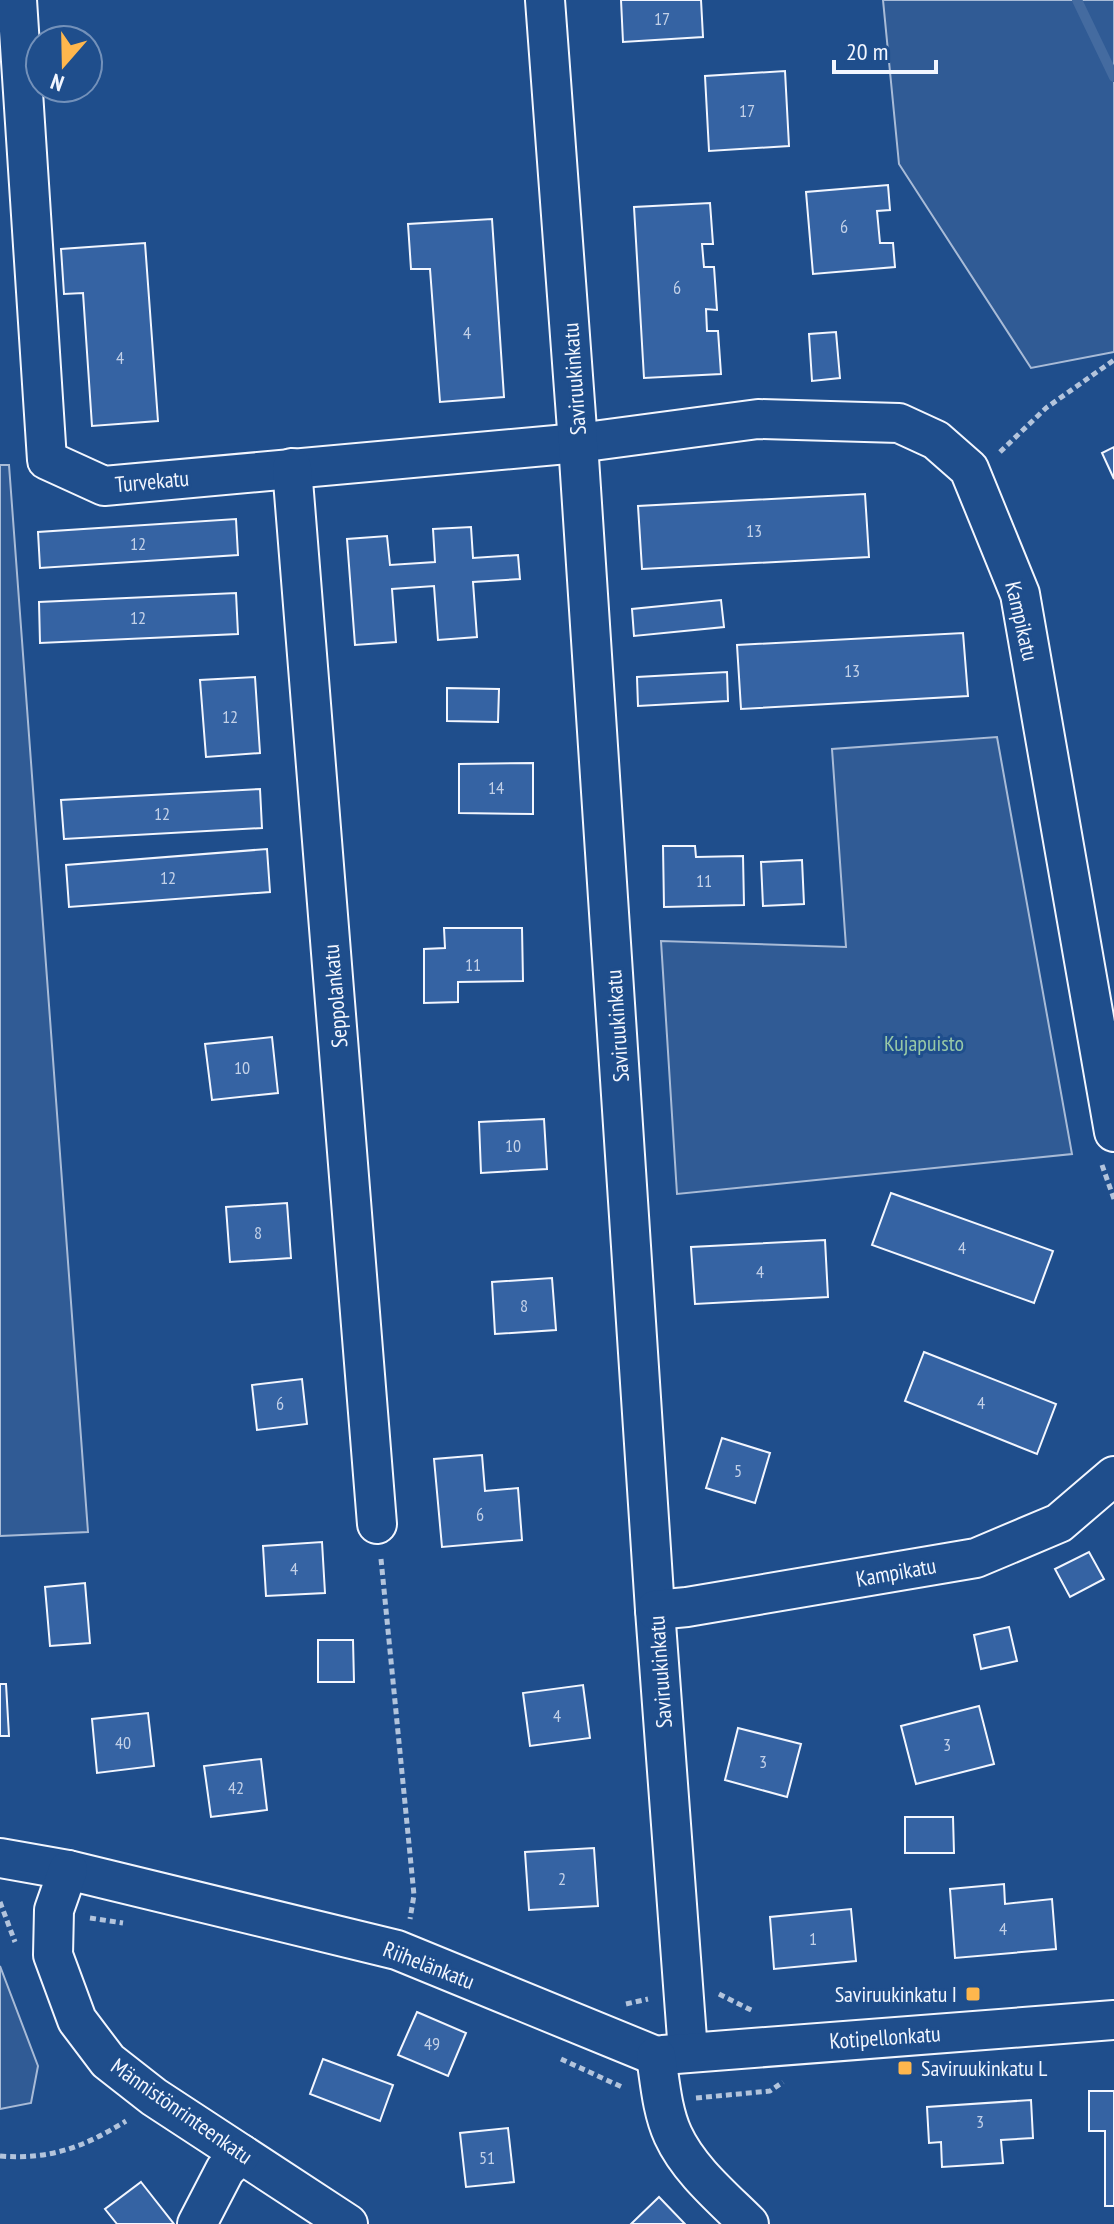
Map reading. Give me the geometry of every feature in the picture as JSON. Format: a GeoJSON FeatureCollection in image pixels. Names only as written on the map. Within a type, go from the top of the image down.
{"type":"FeatureCollection","features":[{"type":"Feature","properties":{"kind":"street","name":"Turvekatu"},"geometry":{"type":"LineString","coordinates":[[17,0],[47,460],[104,486],[578,443]]}},
{"type":"Feature","properties":{"kind":"street","name":"Saviruukinkatu"},"geometry":{"type":"LineString","coordinates":[[545,0],[578,443],[655,1610],[672,2054]]}},
{"type":"Feature","properties":{"kind":"street","name":"Kampikatu"},"geometry":{"type":"LineString","coordinates":[[578,443],[758,419],[899,423],[936,440],[969,469],[1020,594],[1107,1146]]}},
{"type":"Feature","properties":{"kind":"street","name":"Seppolankatu"},"geometry":{"type":"LineString","coordinates":[[292,468],[377,1524]]}},
{"type":"Feature","properties":{"kind":"street","name":"Kampikatu"},"geometry":{"type":"LineString","coordinates":[[655,1610],[976,1558],[1059,1523],[1114,1476]]}},
{"type":"Feature","properties":{"kind":"street","name":"Riihelänkatu"},"geometry":{"type":"LineString","coordinates":[[0,1858],[68,1870],[397,1950],[672,2054]]}},
{"type":"Feature","properties":{"kind":"street","name":"Männistönrinteenkatu"},"geometry":{"type":"LineString","coordinates":[[68,1870],[54,1910],[53,1955],[77,2020],[108,2061],[154,2097],[348,2224]]}},
{"type":"Feature","properties":{"kind":"street","name":"Kotipellonkatu"},"geometry":{"type":"LineString","coordinates":[[672,2054],[1114,2020]]}},
{"type":"Feature","properties":{"kind":"street"},"geometry":{"type":"LineString","coordinates":[[672,2054],[664,2103],[673,2136],[701,2176],[749,2224]]}},
{"type":"Feature","properties":{"kind":"street"},"geometry":{"type":"LineString","coordinates":[[197,2224],[225,2170],[241,2154]]}},
{"type":"Feature","properties":{"kind":"path"},"geometry":{"type":"LineString","coordinates":[[991,460],[1046,408],[1114,360]]}},
{"type":"Feature","properties":{"kind":"path"},"geometry":{"type":"LineString","coordinates":[[1107,1146],[1114,1199]]}},
{"type":"Feature","properties":{"kind":"path"},"geometry":{"type":"LineString","coordinates":[[377,1524],[414,1895],[410,1922],[397,1950]]}},
{"type":"Feature","properties":{"kind":"path"},"geometry":{"type":"LineString","coordinates":[[54,1910],[103,1922],[132,1924]]}},
{"type":"Feature","properties":{"kind":"path"},"geometry":{"type":"LineString","coordinates":[[710,1990],[752,2011],[767,2010]]}},
{"type":"Feature","properties":{"kind":"path"},"geometry":{"type":"LineString","coordinates":[[548,2053],[625,2089]]}},
{"type":"Feature","properties":{"kind":"path"},"geometry":{"type":"LineString","coordinates":[[0,2156],[28,2158],[90,2143],[128,2120]]}},
{"type":"Feature","properties":{"kind":"shaded area"},"geometry":{"type":"Polygon","coordinates":[[[883,0],[1114,0],[1114,352],[1031,368],[899,164],[883,0]]]}},
{"type":"Feature","properties":{"kind":"shaded area"},"geometry":{"type":"Polygon","coordinates":[[[0,465],[9,465],[88,1532],[0,1536],[0,465]]]}},
{"type":"Feature","properties":{"kind":"shaded area","name":"Kujapuisto"},"geometry":{"type":"Polygon","coordinates":[[[997,737],[1072,1154],[677,1194],[661,941],[846,947],[832,749],[997,737]]]}},
{"type":"Feature","properties":{"kind":"shaded area"},"geometry":{"type":"Polygon","coordinates":[[[0,1966],[38,2066],[31,2103],[0,2109],[0,1966]]]}},
{"type":"Feature","properties":{"kind":"building"},"geometry":{"type":"Polygon","coordinates":[[[621,0],[701,0],[703,37],[623,42],[621,0]]]}},
{"type":"Feature","properties":{"kind":"building"},"geometry":{"type":"Polygon","coordinates":[[[785,71],[789,146],[709,151],[705,76],[785,71]]]}},
{"type":"Feature","properties":{"kind":"building"},"geometry":{"type":"Polygon","coordinates":[[[888,185],[890,210],[877,211],[880,243],[893,243],[895,267],[813,274],[806,192],[888,185]]]}},
{"type":"Feature","properties":{"kind":"building"},"geometry":{"type":"Polygon","coordinates":[[[710,203],[713,244],[702,244],[704,267],[714,267],[717,310],[706,309],[707,331],[718,331],[721,374],[644,378],[634,207],[710,203]]]}},
{"type":"Feature","properties":{"kind":"building"},"geometry":{"type":"Polygon","coordinates":[[[492,219],[504,397],[440,402],[430,269],[411,269],[408,224],[492,219]]]}},
{"type":"Feature","properties":{"kind":"building"},"geometry":{"type":"Polygon","coordinates":[[[145,243],[158,421],[92,426],[83,293],[64,294],[61,249],[145,243]]]}},
{"type":"Feature","properties":{"kind":"building"},"geometry":{"type":"Polygon","coordinates":[[[836,332],[840,378],[812,381],[809,334],[836,332]]]}},
{"type":"Feature","properties":{"kind":"building"},"geometry":{"type":"Polygon","coordinates":[[[1114,447],[1114,479],[1102,453],[1114,447]]]}},
{"type":"Feature","properties":{"kind":"building"},"geometry":{"type":"Polygon","coordinates":[[[865,494],[869,557],[642,569],[638,506],[865,494]]]}},
{"type":"Feature","properties":{"kind":"building"},"geometry":{"type":"Polygon","coordinates":[[[236,519],[238,555],[40,568],[38,532],[236,519]]]}},
{"type":"Feature","properties":{"kind":"building"},"geometry":{"type":"Polygon","coordinates":[[[471,527],[473,558],[518,555],[520,579],[473,582],[477,637],[438,640],[434,586],[392,589],[396,642],[355,645],[347,539],[387,536],[390,565],[435,562],[433,529],[471,527]]]}},
{"type":"Feature","properties":{"kind":"building"},"geometry":{"type":"Polygon","coordinates":[[[236,593],[238,634],[40,643],[39,602],[236,593]]]}},
{"type":"Feature","properties":{"kind":"building"},"geometry":{"type":"Polygon","coordinates":[[[721,600],[724,627],[634,636],[632,609],[721,600]]]}},
{"type":"Feature","properties":{"kind":"building"},"geometry":{"type":"Polygon","coordinates":[[[963,633],[968,696],[741,709],[737,645],[963,633]]]}},
{"type":"Feature","properties":{"kind":"building"},"geometry":{"type":"Polygon","coordinates":[[[727,672],[728,701],[638,706],[637,677],[727,672]]]}},
{"type":"Feature","properties":{"kind":"building"},"geometry":{"type":"Polygon","coordinates":[[[255,677],[260,753],[206,757],[200,680],[255,677]]]}},
{"type":"Feature","properties":{"kind":"building"},"geometry":{"type":"Polygon","coordinates":[[[447,688],[499,689],[498,722],[447,721],[447,688]]]}},
{"type":"Feature","properties":{"kind":"building"},"geometry":{"type":"Polygon","coordinates":[[[533,763],[533,814],[459,813],[459,764],[533,763]]]}},
{"type":"Feature","properties":{"kind":"building"},"geometry":{"type":"Polygon","coordinates":[[[260,789],[262,828],[64,839],[61,800],[260,789]]]}},
{"type":"Feature","properties":{"kind":"building"},"geometry":{"type":"Polygon","coordinates":[[[663,846],[695,846],[696,857],[743,856],[744,905],[664,907],[663,846]]]}},
{"type":"Feature","properties":{"kind":"building"},"geometry":{"type":"Polygon","coordinates":[[[267,849],[270,892],[69,907],[66,865],[267,849]]]}},
{"type":"Feature","properties":{"kind":"building"},"geometry":{"type":"Polygon","coordinates":[[[802,860],[804,904],[763,906],[761,862],[802,860]]]}},
{"type":"Feature","properties":{"kind":"building"},"geometry":{"type":"Polygon","coordinates":[[[444,928],[522,928],[523,981],[458,982],[458,1002],[424,1003],[424,949],[445,948],[444,928]]]}},
{"type":"Feature","properties":{"kind":"building"},"geometry":{"type":"Polygon","coordinates":[[[272,1037],[278,1093],[212,1100],[205,1044],[272,1037]]]}},
{"type":"Feature","properties":{"kind":"building"},"geometry":{"type":"Polygon","coordinates":[[[544,1119],[547,1169],[481,1173],[479,1122],[544,1119]]]}},
{"type":"Feature","properties":{"kind":"building"},"geometry":{"type":"Polygon","coordinates":[[[891,1193],[1053,1251],[1034,1303],[872,1245],[891,1193]]]}},
{"type":"Feature","properties":{"kind":"building"},"geometry":{"type":"Polygon","coordinates":[[[287,1203],[291,1258],[230,1262],[226,1207],[287,1203]]]}},
{"type":"Feature","properties":{"kind":"building"},"geometry":{"type":"Polygon","coordinates":[[[825,1240],[828,1297],[695,1304],[691,1247],[825,1240]]]}},
{"type":"Feature","properties":{"kind":"building"},"geometry":{"type":"Polygon","coordinates":[[[552,1278],[556,1330],[495,1334],[492,1282],[552,1278]]]}},
{"type":"Feature","properties":{"kind":"building"},"geometry":{"type":"Polygon","coordinates":[[[924,1352],[1056,1404],[1037,1454],[905,1401],[924,1352]]]}},
{"type":"Feature","properties":{"kind":"building"},"geometry":{"type":"Polygon","coordinates":[[[302,1379],[307,1424],[257,1430],[252,1385],[302,1379]]]}},
{"type":"Feature","properties":{"kind":"building"},"geometry":{"type":"Polygon","coordinates":[[[722,1438],[770,1453],[755,1503],[706,1488],[722,1438]]]}},
{"type":"Feature","properties":{"kind":"building"},"geometry":{"type":"Polygon","coordinates":[[[482,1455],[485,1491],[518,1488],[522,1540],[442,1547],[434,1459],[482,1455]]]}},
{"type":"Feature","properties":{"kind":"building"},"geometry":{"type":"Polygon","coordinates":[[[322,1542],[325,1593],[266,1596],[263,1546],[322,1542]]]}},
{"type":"Feature","properties":{"kind":"building"},"geometry":{"type":"Polygon","coordinates":[[[1089,1552],[1104,1579],[1070,1597],[1055,1569],[1089,1552]]]}},
{"type":"Feature","properties":{"kind":"building"},"geometry":{"type":"Polygon","coordinates":[[[85,1583],[90,1643],[50,1646],[45,1587],[85,1583]]]}},
{"type":"Feature","properties":{"kind":"building"},"geometry":{"type":"Polygon","coordinates":[[[1009,1627],[1017,1661],[981,1669],[974,1635],[1009,1627]]]}},
{"type":"Feature","properties":{"kind":"building"},"geometry":{"type":"Polygon","coordinates":[[[318,1640],[353,1640],[354,1682],[318,1682],[318,1640]]]}},
{"type":"Feature","properties":{"kind":"building"},"geometry":{"type":"Polygon","coordinates":[[[0,1684],[6,1684],[9,1736],[0,1736],[0,1684]]]}},
{"type":"Feature","properties":{"kind":"building"},"geometry":{"type":"Polygon","coordinates":[[[583,1685],[590,1738],[530,1746],[523,1693],[583,1685]]]}},
{"type":"Feature","properties":{"kind":"building"},"geometry":{"type":"Polygon","coordinates":[[[979,1706],[994,1764],[916,1784],[901,1726],[979,1706]]]}},
{"type":"Feature","properties":{"kind":"building"},"geometry":{"type":"Polygon","coordinates":[[[148,1713],[154,1766],[97,1773],[92,1719],[148,1713]]]}},
{"type":"Feature","properties":{"kind":"building"},"geometry":{"type":"Polygon","coordinates":[[[738,1728],[801,1744],[787,1797],[725,1780],[738,1728]]]}},
{"type":"Feature","properties":{"kind":"building"},"geometry":{"type":"Polygon","coordinates":[[[261,1759],[267,1810],[211,1817],[204,1766],[261,1759]]]}},
{"type":"Feature","properties":{"kind":"building"},"geometry":{"type":"Polygon","coordinates":[[[905,1817],[953,1817],[954,1853],[905,1853],[905,1817]]]}},
{"type":"Feature","properties":{"kind":"building"},"geometry":{"type":"Polygon","coordinates":[[[594,1848],[598,1906],[529,1910],[525,1852],[594,1848]]]}},
{"type":"Feature","properties":{"kind":"building"},"geometry":{"type":"Polygon","coordinates":[[[1004,1884],[1005,1904],[1052,1899],[1056,1949],[955,1958],[950,1889],[1004,1884]]]}},
{"type":"Feature","properties":{"kind":"building"},"geometry":{"type":"Polygon","coordinates":[[[851,1909],[856,1961],[774,1969],[770,1917],[851,1909]]]}},
{"type":"Feature","properties":{"kind":"building"},"geometry":{"type":"Polygon","coordinates":[[[417,2012],[466,2033],[448,2076],[398,2055],[417,2012]]]}},
{"type":"Feature","properties":{"kind":"building"},"geometry":{"type":"Polygon","coordinates":[[[323,2059],[393,2085],[380,2121],[310,2094],[323,2059]]]}},
{"type":"Feature","properties":{"kind":"building"},"geometry":{"type":"Polygon","coordinates":[[[1089,2091],[1114,2091],[1114,2206],[1105,2206],[1105,2131],[1089,2131],[1089,2091]]]}},
{"type":"Feature","properties":{"kind":"building"},"geometry":{"type":"Polygon","coordinates":[[[1031,2100],[1033,2138],[1001,2140],[1003,2163],[942,2167],[941,2142],[929,2143],[927,2107],[1031,2100]]]}},
{"type":"Feature","properties":{"kind":"building"},"geometry":{"type":"Polygon","coordinates":[[[508,2128],[514,2182],[466,2187],[460,2133],[508,2128]]]}},
{"type":"Feature","properties":{"kind":"building"},"geometry":{"type":"Polygon","coordinates":[[[141,2182],[174,2224],[117,2224],[105,2209],[141,2182]]]}},
{"type":"Feature","properties":{"kind":"building"},"geometry":{"type":"Polygon","coordinates":[[[659,2197],[685,2224],[631,2224],[659,2197]]]}},
{"type":"Feature","properties":{"kind":"waterway"},"geometry":{"type":"LineString","coordinates":[[1077,0],[1114,77]]}},
{"type":"Feature","properties":{"kind":"place","name":"Saviruukinkatu I"},"geometry":{"type":"Point","coordinates":[973,1994]}},
{"type":"Feature","properties":{"kind":"place","name":"Saviruukinkatu L"},"geometry":{"type":"Point","coordinates":[905,2068]}}]}
